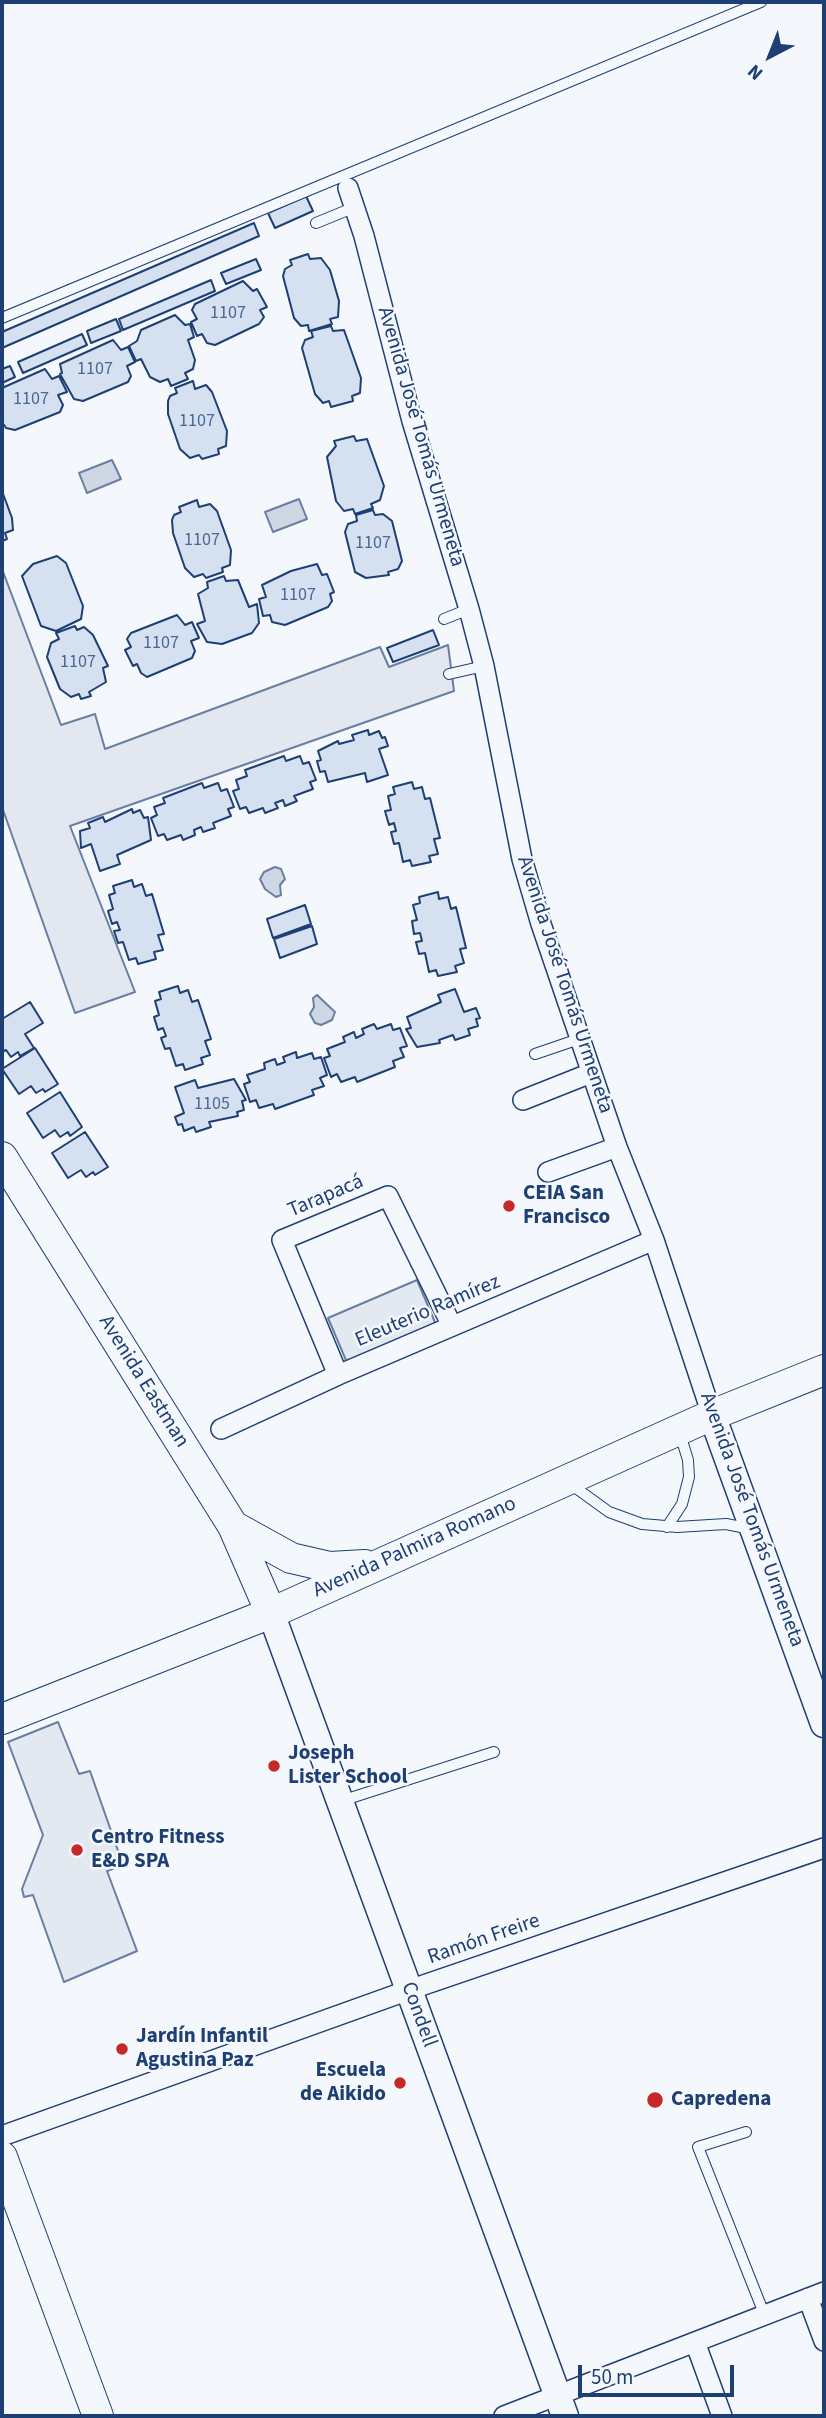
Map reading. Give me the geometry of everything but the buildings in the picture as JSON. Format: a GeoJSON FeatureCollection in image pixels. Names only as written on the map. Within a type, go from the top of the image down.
{"type":"FeatureCollection","features":[{"type":"Feature","properties":{"kind":"main road","name":"Avenida Eastman"},"geometry":{"type":"LineString","coordinates":[[2,1157],[233,1526],[271,1613]]}},
{"type":"Feature","properties":{"kind":"main road","name":"Avenida Palmira Romano"},"geometry":{"type":"LineString","coordinates":[[2,1719],[271,1613],[712,1415],[824,1370]]}},
{"type":"Feature","properties":{"kind":"main road"},"geometry":{"type":"LineString","coordinates":[[233,1526],[272,1550],[310,1564],[350,1567],[389,1560]]}},
{"type":"Feature","properties":{"kind":"main road"},"geometry":{"type":"LineString","coordinates":[[2,2157],[98,2416]]}},
{"type":"Feature","properties":{"kind":"street","name":"Avenida José Tomás Urmeneta"},"geometry":{"type":"LineString","coordinates":[[351,198],[412,421],[484,666],[522,859],[579,1039],[617,1147],[654,1240],[712,1415],[754,1531],[817,1681],[824,1724]]}},
{"type":"Feature","properties":{"kind":"street"},"geometry":{"type":"LineString","coordinates":[[523,1100],[592,1073]]}},
{"type":"Feature","properties":{"kind":"street"},"geometry":{"type":"LineString","coordinates":[[548,1171],[617,1147]]}},
{"type":"Feature","properties":{"kind":"street","name":"Tarapacá"},"geometry":{"type":"LineString","coordinates":[[338,1375],[282,1240],[388,1196],[452,1326]]}},
{"type":"Feature","properties":{"kind":"street","name":"Eleuterio Ramírez"},"geometry":{"type":"LineString","coordinates":[[221,1429],[338,1375],[654,1240]]}},
{"type":"Feature","properties":{"kind":"street","name":"Condell"},"geometry":{"type":"LineString","coordinates":[[271,1613],[561,2406]]}},
{"type":"Feature","properties":{"kind":"street","name":"Ramón Freire"},"geometry":{"type":"LineString","coordinates":[[2,2136],[409,1990],[824,1848]]}},
{"type":"Feature","properties":{"kind":"street"},"geometry":{"type":"LineString","coordinates":[[504,2416],[561,2406],[695,2343],[816,2295],[824,2341]]}},
{"type":"Feature","properties":{"kind":"street"},"geometry":{"type":"LineString","coordinates":[[695,2343],[722,2416]]}},
{"type":"Feature","properties":{"kind":"lane"},"geometry":{"type":"LineString","coordinates":[[2,318],[761,2]]}},
{"type":"Feature","properties":{"kind":"lane"},"geometry":{"type":"LineString","coordinates":[[316,223],[351,198]]}},
{"type":"Feature","properties":{"kind":"lane"},"geometry":{"type":"LineString","coordinates":[[444,619],[469,609]]}},
{"type":"Feature","properties":{"kind":"lane"},"geometry":{"type":"LineString","coordinates":[[449,674],[484,666]]}},
{"type":"Feature","properties":{"kind":"lane"},"geometry":{"type":"LineString","coordinates":[[535,1054],[579,1039]]}},
{"type":"Feature","properties":{"kind":"lane"},"geometry":{"type":"LineString","coordinates":[[667,1527],[682,1504],[689,1477],[685,1445],[678,1430]]}},
{"type":"Feature","properties":{"kind":"lane"},"geometry":{"type":"LineString","coordinates":[[566,1480],[609,1512],[642,1524],[667,1527],[726,1524],[754,1531]]}},
{"type":"Feature","properties":{"kind":"lane"},"geometry":{"type":"LineString","coordinates":[[340,1802],[494,1752]]}},
{"type":"Feature","properties":{"kind":"lane"},"geometry":{"type":"LineString","coordinates":[[746,2132],[698,2147],[765,2316]]}},
{"type":"Feature","properties":{"kind":"shaded area"},"geometry":{"type":"Polygon","coordinates":[[[112,460],[121,479],[87,493],[79,473],[112,460]]]}},
{"type":"Feature","properties":{"kind":"shaded area"},"geometry":{"type":"Polygon","coordinates":[[[299,499],[307,519],[273,532],[265,512],[299,499]]]}},
{"type":"Feature","properties":{"kind":"shaded area"},"geometry":{"type":"Polygon","coordinates":[[[2,569],[61,725],[95,714],[105,749],[380,647],[389,667],[448,645],[454,691],[70,826],[135,992],[75,1013],[2,807],[2,569]]]}},
{"type":"Feature","properties":{"kind":"shaded area"},"geometry":{"type":"Polygon","coordinates":[[[275,867],[281,869],[285,879],[280,885],[281,895],[276,897],[265,889],[260,879],[264,872],[275,867]]]}},
{"type":"Feature","properties":{"kind":"shaded area"},"geometry":{"type":"Polygon","coordinates":[[[317,995],[335,1012],[332,1020],[321,1025],[315,1023],[310,1014],[314,1007],[313,998],[317,995]]]}},
{"type":"Feature","properties":{"kind":"shaded area"},"geometry":{"type":"Polygon","coordinates":[[[417,1280],[437,1327],[348,1365],[328,1318],[417,1280]]]}},
{"type":"Feature","properties":{"kind":"shaded area","name":"Centro Fitness E&D SPA"},"geometry":{"type":"Polygon","coordinates":[[[58,1722],[79,1774],[90,1771],[123,1865],[107,1871],[137,1951],[64,1982],[33,1895],[24,1897],[22,1889],[43,1835],[8,1742],[58,1722]]]}},
{"type":"Feature","properties":{"kind":"place","name":"CEIA San Francisco"},"geometry":{"type":"Point","coordinates":[509,1206]}},
{"type":"Feature","properties":{"kind":"place","name":"Joseph Lister School"},"geometry":{"type":"Point","coordinates":[274,1766]}},
{"type":"Feature","properties":{"kind":"place","name":"Centro Fitness E&D SPA"},"geometry":{"type":"Point","coordinates":[77,1850]}},
{"type":"Feature","properties":{"kind":"place","name":"Jardín Infantil Agustina Paz"},"geometry":{"type":"Point","coordinates":[122,2049]}},
{"type":"Feature","properties":{"kind":"place","name":"Escuela de Aikido"},"geometry":{"type":"Point","coordinates":[400,2083]}},
{"type":"Feature","properties":{"kind":"place","name":"Capredena"},"geometry":{"type":"Point","coordinates":[655,2100]}}]}
